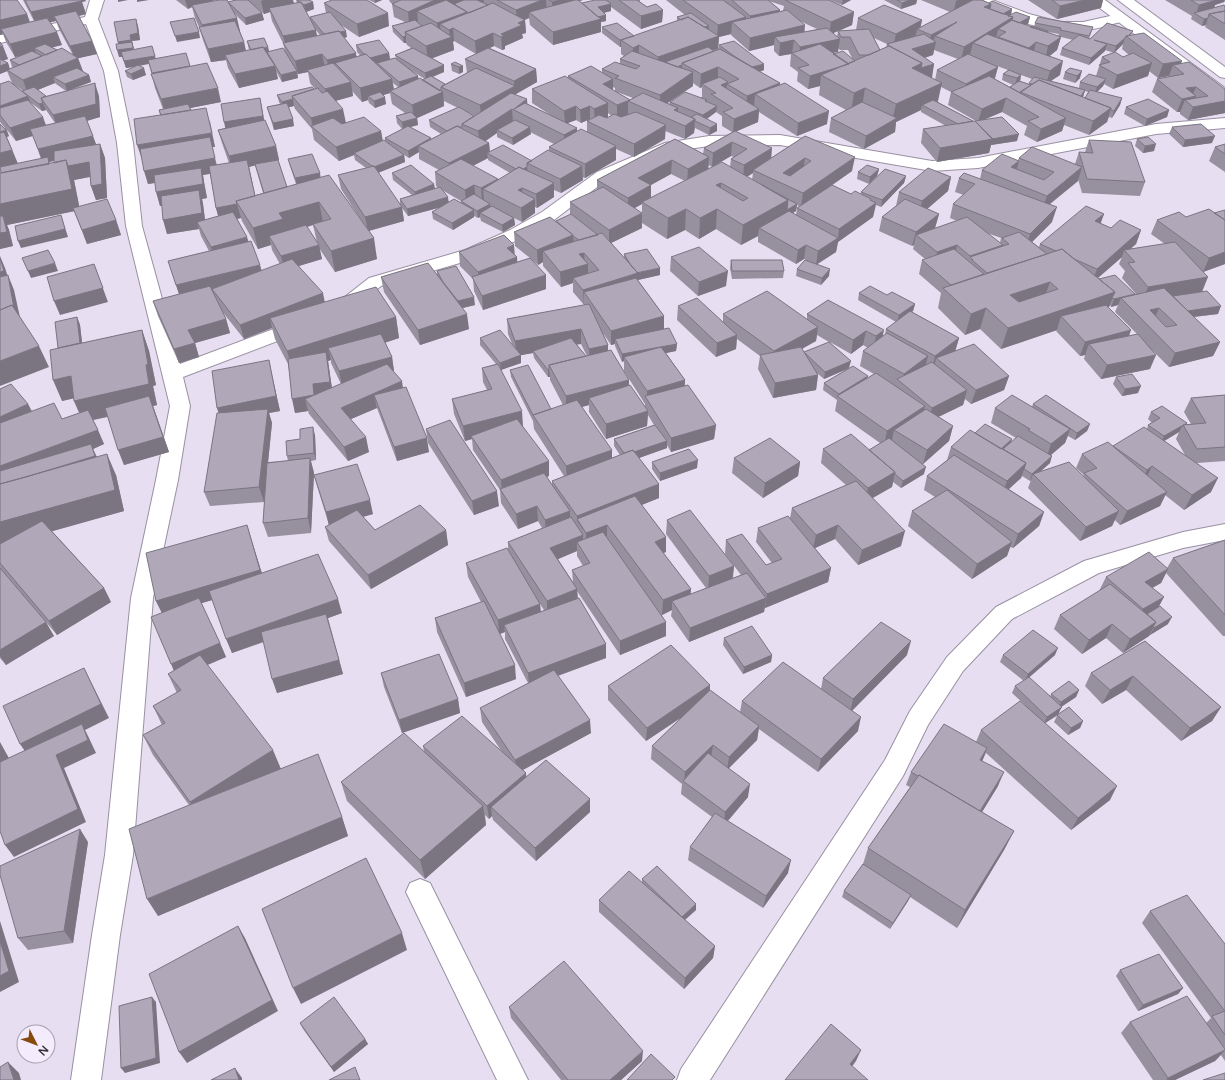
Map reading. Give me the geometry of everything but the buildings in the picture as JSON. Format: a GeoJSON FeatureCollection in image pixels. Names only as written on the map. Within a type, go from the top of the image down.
{"type":"FeatureCollection","features":[{"type":"Feature","properties":{"kind":"main road"},"geometry":{"type":"LineString","coordinates":[[980,0],[1023,17],[1070,27],[1084,26],[1119,18]]}},
{"type":"Feature","properties":{"kind":"main road"},"geometry":{"type":"LineString","coordinates":[[1096,0],[1225,95]]}},
{"type":"Feature","properties":{"kind":"main road"},"geometry":{"type":"LineString","coordinates":[[1125,0],[1225,74]]}},
{"type":"Feature","properties":{"kind":"main road"},"geometry":{"type":"LineString","coordinates":[[0,38],[94,10],[111,71],[125,143],[134,226],[180,406],[167,480],[142,598],[119,855],[106,935],[86,1080]]}},
{"type":"Feature","properties":{"kind":"main road"},"geometry":{"type":"LineString","coordinates":[[173,374],[216,359],[337,310],[357,297],[375,282],[471,254],[516,234],[548,216],[603,176],[665,148],[709,141],[780,140],[932,166],[978,163],[1156,129],[1225,123]]}},
{"type":"Feature","properties":{"kind":"main road"},"geometry":{"type":"LineString","coordinates":[[692,1080],[894,768],[919,718],[955,664],[1004,614],[1092,567],[1183,540],[1225,532]]}},
{"type":"Feature","properties":{"kind":"main road"},"geometry":{"type":"LineString","coordinates":[[420,892],[513,1080]]}}]}
